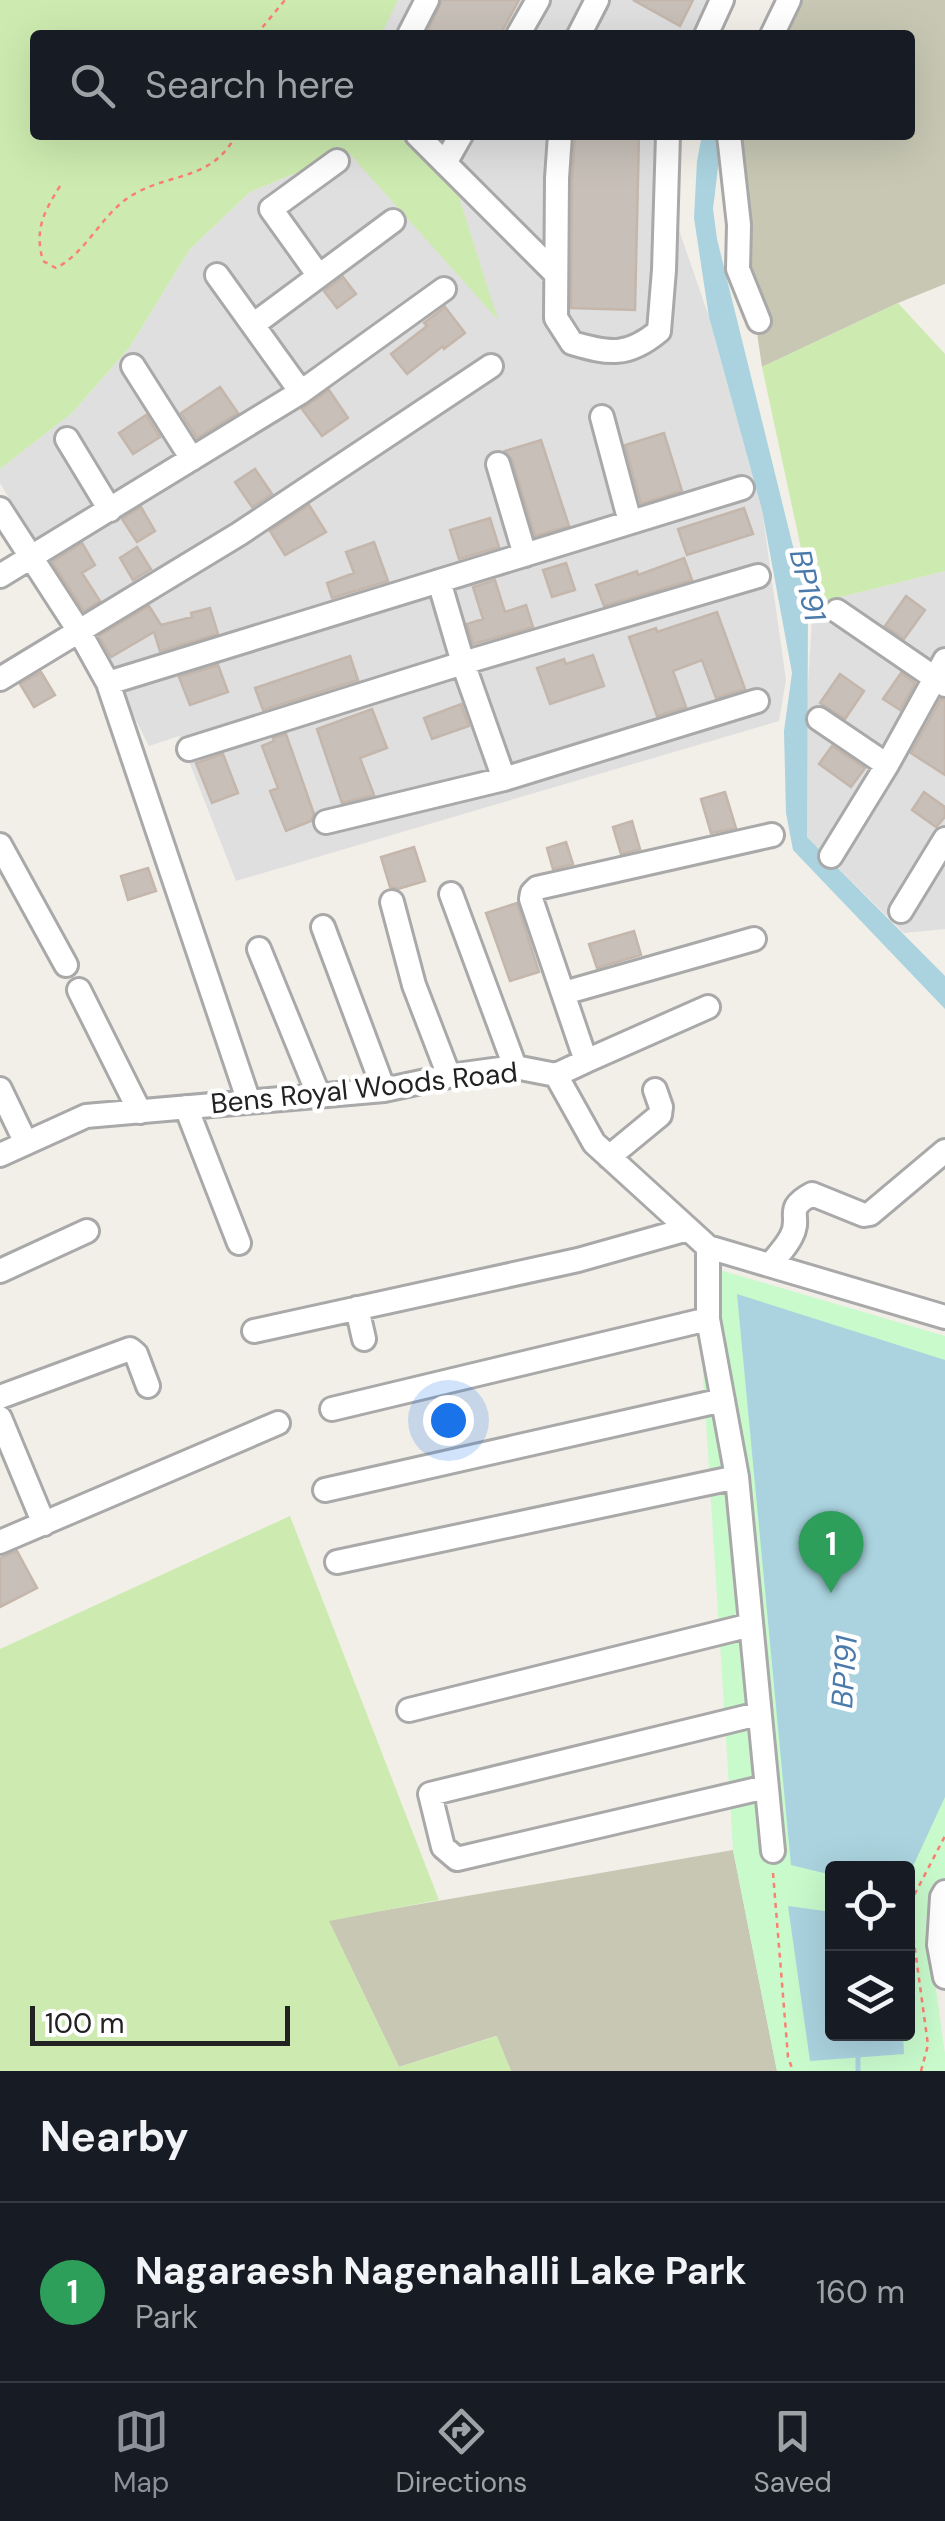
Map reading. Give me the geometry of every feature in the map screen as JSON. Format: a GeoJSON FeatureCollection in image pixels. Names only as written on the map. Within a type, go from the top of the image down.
{"type":"FeatureCollection","features":[{"type":"Feature","properties":{"kind":"street"},"geometry":{"type":"LineString","coordinates":[[411,30],[427,0]]}},
{"type":"Feature","properties":{"kind":"street"},"geometry":{"type":"LineString","coordinates":[[521,30],[538,0]]}},
{"type":"Feature","properties":{"kind":"street"},"geometry":{"type":"LineString","coordinates":[[582,30],[597,0]]}},
{"type":"Feature","properties":{"kind":"street"},"geometry":{"type":"LineString","coordinates":[[708,30],[722,0]]}},
{"type":"Feature","properties":{"kind":"street"},"geometry":{"type":"LineString","coordinates":[[774,30],[789,0]]}},
{"type":"Feature","properties":{"kind":"street"},"geometry":{"type":"LineString","coordinates":[[422,140],[556,274]]}},
{"type":"Feature","properties":{"kind":"street"},"geometry":{"type":"LineString","coordinates":[[444,163],[457,140]]}},
{"type":"Feature","properties":{"kind":"street"},"geometry":{"type":"LineString","coordinates":[[560,140],[556,318],[572,343],[597,351],[623,352],[643,344],[659,331],[668,140]]}},
{"type":"Feature","properties":{"kind":"street"},"geometry":{"type":"LineString","coordinates":[[730,140],[738,269],[759,321]]}},
{"type":"Feature","properties":{"kind":"street"},"geometry":{"type":"LineString","coordinates":[[319,276],[271,209],[337,161]]}},
{"type":"Feature","properties":{"kind":"street"},"geometry":{"type":"LineString","coordinates":[[253,326],[393,221]]}},
{"type":"Feature","properties":{"kind":"street"},"geometry":{"type":"LineString","coordinates":[[217,275],[301,392]]}},
{"type":"Feature","properties":{"kind":"street"},"geometry":{"type":"LineString","coordinates":[[0,576],[301,392],[444,290]]}},
{"type":"Feature","properties":{"kind":"street"},"geometry":{"type":"LineString","coordinates":[[134,366],[192,460]]}},
{"type":"Feature","properties":{"kind":"street"},"geometry":{"type":"LineString","coordinates":[[0,679],[239,534],[492,366]]}},
{"type":"Feature","properties":{"kind":"street"},"geometry":{"type":"LineString","coordinates":[[602,417],[630,522]]}},
{"type":"Feature","properties":{"kind":"street"},"geometry":{"type":"LineString","coordinates":[[68,440],[110,510]]}},
{"type":"Feature","properties":{"kind":"street"},"geometry":{"type":"LineString","coordinates":[[498,464],[525,554]]}},
{"type":"Feature","properties":{"kind":"street"},"geometry":{"type":"LineString","coordinates":[[108,683],[742,488]]}},
{"type":"Feature","properties":{"kind":"street"},"geometry":{"type":"LineString","coordinates":[[0,509],[108,683],[249,1102]]}},
{"type":"Feature","properties":{"kind":"street"},"geometry":{"type":"LineString","coordinates":[[189,749],[758,576]]}},
{"type":"Feature","properties":{"kind":"street"},"geometry":{"type":"LineString","coordinates":[[439,581],[462,663],[504,780]]}},
{"type":"Feature","properties":{"kind":"street"},"geometry":{"type":"LineString","coordinates":[[831,856],[941,674],[837,611]]}},
{"type":"Feature","properties":{"kind":"street"},"geometry":{"type":"LineString","coordinates":[[326,822],[504,780],[758,701]]}},
{"type":"Feature","properties":{"kind":"street"},"geometry":{"type":"LineString","coordinates":[[820,720],[886,765]]}},
{"type":"Feature","properties":{"kind":"street"},"geometry":{"type":"LineString","coordinates":[[586,1061],[532,893],[538,888],[772,835]]}},
{"type":"Feature","properties":{"kind":"street"},"geometry":{"type":"LineString","coordinates":[[901,911],[945,839]]}},
{"type":"Feature","properties":{"kind":"street"},"geometry":{"type":"LineString","coordinates":[[0,845],[66,965]]}},
{"type":"Feature","properties":{"kind":"street"},"geometry":{"type":"LineString","coordinates":[[451,894],[515,1067]]}},
{"type":"Feature","properties":{"kind":"street"},"geometry":{"type":"LineString","coordinates":[[392,902],[414,984],[449,1076]]}},
{"type":"Feature","properties":{"kind":"street"},"geometry":{"type":"LineString","coordinates":[[323,928],[384,1090]]}},
{"type":"Feature","properties":{"kind":"street"},"geometry":{"type":"LineString","coordinates":[[564,993],[754,939]]}},
{"type":"Feature","properties":{"kind":"street"},"geometry":{"type":"LineString","coordinates":[[259,949],[320,1096]]}},
{"type":"Feature","properties":{"kind":"street"},"geometry":{"type":"LineString","coordinates":[[79,990],[140,1112]]}},
{"type":"Feature","properties":{"kind":"street"},"geometry":{"type":"LineString","coordinates":[[556,1075],[708,1007]]}},
{"type":"Feature","properties":{"kind":"street","name":"Bens Royal Woods Road"},"geometry":{"type":"LineString","coordinates":[[0,1155],[86,1116],[384,1090],[515,1067],[556,1075],[594,1143],[708,1248],[945,1317]]}},
{"type":"Feature","properties":{"kind":"street"},"geometry":{"type":"LineString","coordinates":[[0,1089],[26,1144]]}},
{"type":"Feature","properties":{"kind":"street"},"geometry":{"type":"LineString","coordinates":[[609,1157],[660,1115],[655,1090]]}},
{"type":"Feature","properties":{"kind":"street"},"geometry":{"type":"LineString","coordinates":[[186,1108],[239,1242]]}},
{"type":"Feature","properties":{"kind":"street"},"geometry":{"type":"LineString","coordinates":[[770,1266],[794,1234],[794,1209],[798,1202],[812,1194],[870,1214],[945,1151]]}},
{"type":"Feature","properties":{"kind":"street"},"geometry":{"type":"LineString","coordinates":[[254,1331],[578,1260],[688,1229]]}},
{"type":"Feature","properties":{"kind":"street"},"geometry":{"type":"LineString","coordinates":[[0,1271],[87,1231]]}},
{"type":"Feature","properties":{"kind":"street"},"geometry":{"type":"LineString","coordinates":[[708,1248],[708,1319],[736,1477],[773,1851]]}},
{"type":"Feature","properties":{"kind":"street"},"geometry":{"type":"LineString","coordinates":[[356,1308],[364,1339]]}},
{"type":"Feature","properties":{"kind":"street"},"geometry":{"type":"LineString","coordinates":[[332,1409],[708,1319]]}},
{"type":"Feature","properties":{"kind":"street"},"geometry":{"type":"LineString","coordinates":[[0,1398],[130,1349],[136,1354],[148,1386]]}},
{"type":"Feature","properties":{"kind":"street"},"geometry":{"type":"LineString","coordinates":[[325,1490],[723,1400]]}},
{"type":"Feature","properties":{"kind":"street"},"geometry":{"type":"LineString","coordinates":[[0,1418],[44,1524]]}},
{"type":"Feature","properties":{"kind":"street"},"geometry":{"type":"LineString","coordinates":[[0,1542],[278,1424]]}},
{"type":"Feature","properties":{"kind":"street"},"geometry":{"type":"LineString","coordinates":[[338,1562],[736,1477]]}},
{"type":"Feature","properties":{"kind":"street"},"geometry":{"type":"LineString","coordinates":[[409,1710],[751,1626]]}},
{"type":"Feature","properties":{"kind":"street"},"geometry":{"type":"LineString","coordinates":[[758,1714],[430,1794],[442,1846],[458,1858],[766,1787]]}},
{"type":"Feature","properties":{"kind":"street"},"geometry":{"type":"LineString","coordinates":[[945,1892],[939,1945],[945,1978]]}},
{"type":"Feature","properties":{"kind":"path"},"geometry":{"type":"LineString","coordinates":[[260,30],[285,0]]}},
{"type":"Feature","properties":{"kind":"path"},"geometry":{"type":"LineString","coordinates":[[60,186],[44,212],[38,243],[43,260],[56,268],[71,260],[104,219],[135,193],[196,172],[226,153],[233,140]]}},
{"type":"Feature","properties":{"kind":"path"},"geometry":{"type":"LineString","coordinates":[[773,1851],[788,2057],[793,2071]]}},
{"type":"Feature","properties":{"kind":"shaded area"},"geometry":{"type":"Polygon","coordinates":[[[360,0],[728,0],[713,30],[345,30],[360,0]]]}},
{"type":"Feature","properties":{"kind":"shaded area"},"geometry":{"type":"Polygon","coordinates":[[[786,0],[945,0],[945,284],[762,367],[730,148],[733,140],[915,140],[915,30],[775,30],[786,0]]]}},
{"type":"Feature","properties":{"kind":"shaded area"},"geometry":{"type":"Polygon","coordinates":[[[338,140],[682,140],[667,195],[709,317],[762,510],[786,680],[779,721],[236,881],[179,736],[149,746],[107,663],[0,483],[0,469],[72,413],[129,348],[190,249],[250,192],[348,152],[338,140]]]}},
{"type":"Feature","properties":{"kind":"shaded area"},"geometry":{"type":"Polygon","coordinates":[[[945,571],[945,929],[904,933],[807,837],[803,764],[813,604],[945,571]]]}},
{"type":"Feature","properties":{"kind":"shaded area"},"geometry":{"type":"Polygon","coordinates":[[[733,1850],[777,2071],[511,2071],[496,2036],[399,2067],[328,1920],[733,1850]]]}},
{"type":"Feature","properties":{"kind":"green space"},"geometry":{"type":"Polygon","coordinates":[[[0,0],[398,0],[383,30],[30,30],[30,140],[409,140],[458,194],[498,320],[348,152],[250,192],[190,249],[129,348],[72,413],[0,469],[0,0]]]}},
{"type":"Feature","properties":{"kind":"green space"},"geometry":{"type":"Polygon","coordinates":[[[898,303],[945,354],[945,571],[813,604],[762,367],[898,303]]]}},
{"type":"Feature","properties":{"kind":"green space"},"geometry":{"type":"Polygon","coordinates":[[[696,1263],[945,1336],[945,1877],[926,1917],[945,2071],[777,2071],[733,1850],[696,1263]]]}},
{"type":"Feature","properties":{"kind":"green space"},"geometry":{"type":"Polygon","coordinates":[[[290,1516],[439,1900],[329,1921],[399,2067],[497,2036],[511,2071],[0,2071],[0,1649],[290,1516]]]}},
{"type":"Feature","properties":{"kind":"water"},"geometry":{"type":"Polygon","coordinates":[[[701,140],[721,140],[713,209],[717,239],[808,607],[807,837],[945,976],[945,1009],[793,850],[786,813],[784,731],[792,673],[762,510],[709,317],[694,218],[701,140]]]}},
{"type":"Feature","properties":{"kind":"water"},"geometry":{"type":"Polygon","coordinates":[[[737,1294],[945,1360],[945,1797],[915,1862],[825,1861],[825,1873],[791,1865],[737,1294]]]}},
{"type":"Feature","properties":{"kind":"water"},"geometry":{"type":"Polygon","coordinates":[[[788,1906],[825,1911],[825,2041],[903,2041],[904,2054],[810,2061],[788,1906]]]}},
{"type":"Feature","properties":{"kind":"building"},"geometry":{"type":"Polygon","coordinates":[[[442,0],[519,0],[503,30],[428,30],[442,0]]]}},
{"type":"Feature","properties":{"kind":"building"},"geometry":{"type":"Polygon","coordinates":[[[633,0],[693,0],[680,26],[633,0]]]}},
{"type":"Feature","properties":{"kind":"building"},"geometry":{"type":"Polygon","coordinates":[[[575,140],[639,140],[635,310],[571,308],[575,140]]]}},
{"type":"Feature","properties":{"kind":"building"},"geometry":{"type":"Polygon","coordinates":[[[343,277],[356,294],[337,308],[324,291],[343,277]]]}},
{"type":"Feature","properties":{"kind":"building"},"geometry":{"type":"Polygon","coordinates":[[[445,307],[465,333],[407,374],[391,354],[445,307]]]}},
{"type":"Feature","properties":{"kind":"building"},"geometry":{"type":"Polygon","coordinates":[[[220,387],[238,413],[197,438],[181,413],[220,387]]]}},
{"type":"Feature","properties":{"kind":"building"},"geometry":{"type":"Polygon","coordinates":[[[329,390],[348,418],[322,436],[302,409],[329,390]]]}},
{"type":"Feature","properties":{"kind":"building"},"geometry":{"type":"Polygon","coordinates":[[[146,415],[160,437],[133,454],[119,433],[146,415]]]}},
{"type":"Feature","properties":{"kind":"building"},"geometry":{"type":"Polygon","coordinates":[[[664,433],[682,491],[641,504],[625,445],[664,433]]]}},
{"type":"Feature","properties":{"kind":"building"},"geometry":{"type":"Polygon","coordinates":[[[541,440],[569,526],[535,536],[512,460],[505,451],[541,440]]]}},
{"type":"Feature","properties":{"kind":"building"},"geometry":{"type":"Polygon","coordinates":[[[255,469],[272,494],[252,507],[235,482],[255,469]]]}},
{"type":"Feature","properties":{"kind":"building"},"geometry":{"type":"Polygon","coordinates":[[[309,505],[326,532],[285,555],[270,531],[309,505]]]}},
{"type":"Feature","properties":{"kind":"building"},"geometry":{"type":"Polygon","coordinates":[[[141,507],[155,531],[137,542],[122,519],[141,507]]]}},
{"type":"Feature","properties":{"kind":"building"},"geometry":{"type":"Polygon","coordinates":[[[744,508],[753,534],[687,555],[678,529],[744,508]]]}},
{"type":"Feature","properties":{"kind":"building"},"geometry":{"type":"Polygon","coordinates":[[[490,518],[499,547],[459,559],[450,530],[490,518]]]}},
{"type":"Feature","properties":{"kind":"building"},"geometry":{"type":"Polygon","coordinates":[[[374,542],[388,581],[332,598],[327,583],[354,573],[346,552],[374,542]]]}},
{"type":"Feature","properties":{"kind":"building"},"geometry":{"type":"Polygon","coordinates":[[[82,543],[95,565],[82,573],[100,601],[84,611],[52,562],[82,543]]]}},
{"type":"Feature","properties":{"kind":"building"},"geometry":{"type":"Polygon","coordinates":[[[137,547],[151,569],[133,580],[120,558],[137,547]]]}},
{"type":"Feature","properties":{"kind":"building"},"geometry":{"type":"Polygon","coordinates":[[[684,558],[692,580],[604,606],[596,585],[684,558]]]}},
{"type":"Feature","properties":{"kind":"building"},"geometry":{"type":"Polygon","coordinates":[[[566,563],[575,590],[552,597],[543,570],[566,563]]]}},
{"type":"Feature","properties":{"kind":"building"},"geometry":{"type":"Polygon","coordinates":[[[495,580],[505,612],[526,605],[533,627],[473,644],[467,624],[483,619],[473,587],[495,580]]]}},
{"type":"Feature","properties":{"kind":"building"},"geometry":{"type":"Polygon","coordinates":[[[906,596],[925,610],[904,639],[885,626],[906,596]]]}},
{"type":"Feature","properties":{"kind":"building"},"geometry":{"type":"Polygon","coordinates":[[[149,606],[161,625],[210,608],[218,634],[160,651],[154,632],[111,657],[99,636],[149,606]]]}},
{"type":"Feature","properties":{"kind":"building"},"geometry":{"type":"Polygon","coordinates":[[[717,612],[745,689],[716,698],[702,660],[673,671],[686,707],[657,716],[629,637],[717,612]]]}},
{"type":"Feature","properties":{"kind":"building"},"geometry":{"type":"Polygon","coordinates":[[[593,655],[604,686],[550,704],[537,668],[593,655]]]}},
{"type":"Feature","properties":{"kind":"building"},"geometry":{"type":"Polygon","coordinates":[[[350,656],[358,680],[263,710],[255,688],[350,656]]]}},
{"type":"Feature","properties":{"kind":"building"},"geometry":{"type":"Polygon","coordinates":[[[218,665],[228,692],[190,705],[179,677],[218,665]]]}},
{"type":"Feature","properties":{"kind":"building"},"geometry":{"type":"Polygon","coordinates":[[[41,672],[55,695],[34,707],[20,684],[41,672]]]}},
{"type":"Feature","properties":{"kind":"building"},"geometry":{"type":"Polygon","coordinates":[[[901,673],[915,683],[900,710],[883,699],[901,673]]]}},
{"type":"Feature","properties":{"kind":"building"},"geometry":{"type":"Polygon","coordinates":[[[840,674],[864,691],[845,719],[820,703],[840,674]]]}},
{"type":"Feature","properties":{"kind":"building"},"geometry":{"type":"Polygon","coordinates":[[[941,699],[945,700],[945,775],[911,753],[941,699]]]}},
{"type":"Feature","properties":{"kind":"building"},"geometry":{"type":"Polygon","coordinates":[[[461,704],[469,726],[432,739],[424,718],[461,704]]]}},
{"type":"Feature","properties":{"kind":"building"},"geometry":{"type":"Polygon","coordinates":[[[372,709],[387,748],[360,758],[374,795],[342,803],[317,729],[372,709]]]}},
{"type":"Feature","properties":{"kind":"building"},"geometry":{"type":"Polygon","coordinates":[[[286,734],[314,814],[311,821],[286,831],[270,791],[278,788],[262,746],[286,734]]]}},
{"type":"Feature","properties":{"kind":"building"},"geometry":{"type":"Polygon","coordinates":[[[832,746],[865,768],[851,787],[819,764],[832,746]]]}},
{"type":"Feature","properties":{"kind":"building"},"geometry":{"type":"Polygon","coordinates":[[[223,754],[238,793],[212,803],[196,763],[223,754]]]}},
{"type":"Feature","properties":{"kind":"building"},"geometry":{"type":"Polygon","coordinates":[[[725,792],[736,828],[711,833],[701,799],[725,792]]]}},
{"type":"Feature","properties":{"kind":"building"},"geometry":{"type":"Polygon","coordinates":[[[924,792],[945,807],[945,817],[936,827],[912,810],[924,792]]]}},
{"type":"Feature","properties":{"kind":"building"},"geometry":{"type":"Polygon","coordinates":[[[632,821],[640,849],[621,854],[613,827],[632,821]]]}},
{"type":"Feature","properties":{"kind":"building"},"geometry":{"type":"Polygon","coordinates":[[[566,842],[573,864],[553,869],[547,848],[566,842]]]}},
{"type":"Feature","properties":{"kind":"building"},"geometry":{"type":"Polygon","coordinates":[[[414,847],[425,881],[398,889],[390,887],[381,857],[414,847]]]}},
{"type":"Feature","properties":{"kind":"building"},"geometry":{"type":"Polygon","coordinates":[[[148,868],[156,891],[128,900],[121,876],[148,868]]]}},
{"type":"Feature","properties":{"kind":"building"},"geometry":{"type":"Polygon","coordinates":[[[517,903],[539,972],[510,981],[486,913],[517,903]]]}},
{"type":"Feature","properties":{"kind":"building"},"geometry":{"type":"Polygon","coordinates":[[[634,931],[641,955],[597,968],[589,944],[634,931]]]}},
{"type":"Feature","properties":{"kind":"building"},"geometry":{"type":"Polygon","coordinates":[[[17,1551],[37,1588],[0,1607],[0,1558],[17,1551]]]}},
{"type":"Feature","properties":{"kind":"waterway","name":"BP191"},"geometry":{"type":"LineString","coordinates":[[858,2054],[858,2071]]}},
{"type":"Feature","properties":{"kind":"place","name":"Nagaraesh Nagenahalli Lake Park"},"geometry":{"type":"Point","coordinates":[831,1593]}}]}
